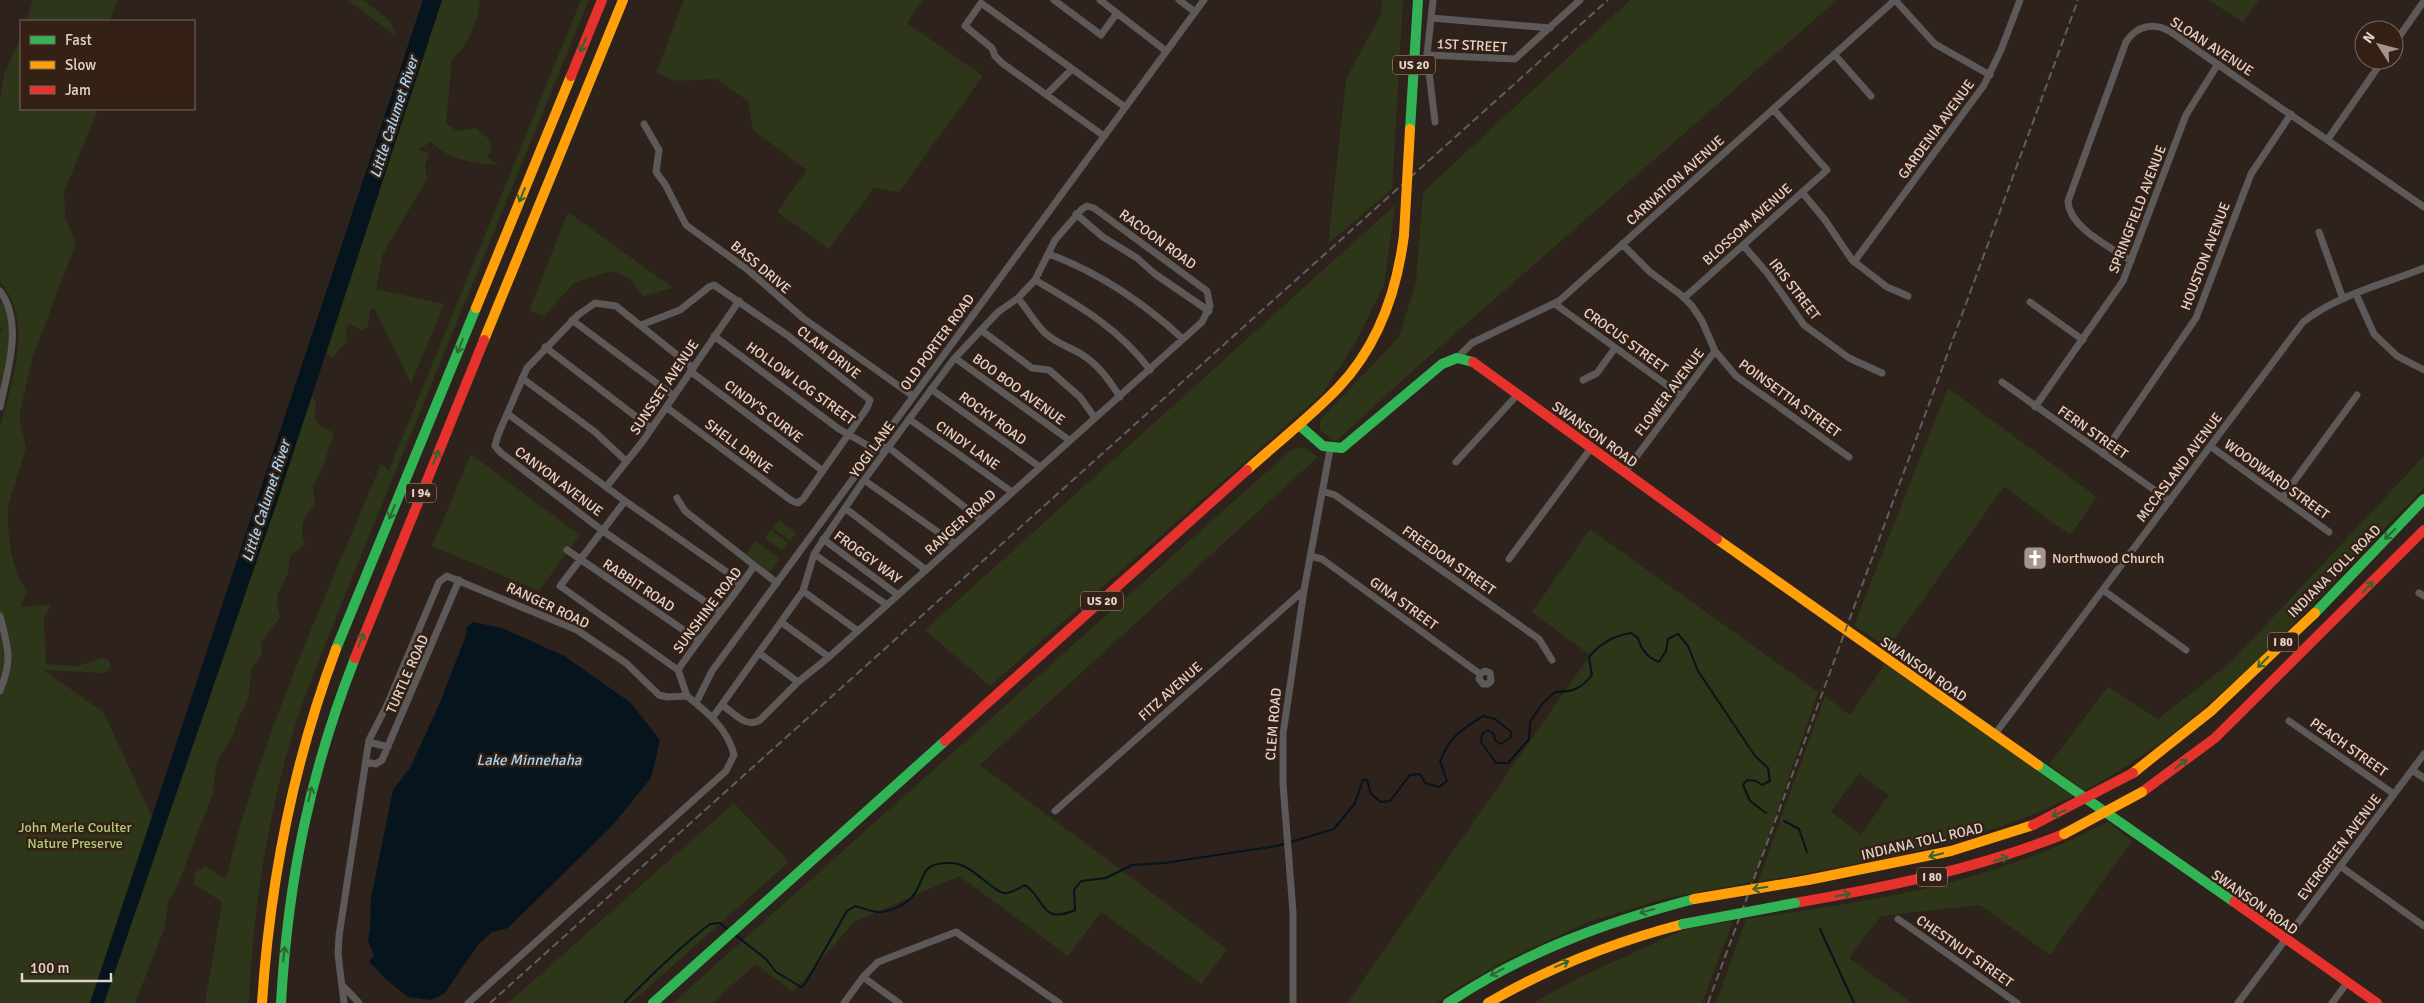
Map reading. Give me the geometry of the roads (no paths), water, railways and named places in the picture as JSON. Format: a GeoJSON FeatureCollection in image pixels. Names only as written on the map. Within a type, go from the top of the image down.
{"type":"FeatureCollection","features":[{"type":"Feature","properties":{"kind":"main road","name":"I 94"},"geometry":{"type":"LineString","coordinates":[[262,1003],[269,903],[278,845],[294,776],[310,721],[342,635],[602,0]]}},
{"type":"Feature","properties":{"kind":"main road","name":"I 94"},"geometry":{"type":"LineString","coordinates":[[281,1003],[285,951],[298,849],[328,728],[364,634],[623,0]]}},
{"type":"Feature","properties":{"kind":"main road","name":"US 20"},"geometry":{"type":"LineString","coordinates":[[653,1003],[1338,388],[1376,337],[1394,292],[1404,235],[1418,0]]}},
{"type":"Feature","properties":{"kind":"main road"},"geometry":{"type":"LineString","coordinates":[[1299,425],[1323,447],[1330,450],[1342,448],[1437,368],[1457,358]]}},
{"type":"Feature","properties":{"kind":"main road","name":"SWANSON ROAD"},"geometry":{"type":"LineString","coordinates":[[1457,358],[1476,364],[1742,558],[2377,1003]]}},
{"type":"Feature","properties":{"kind":"main road","name":"INDIANA TOLL ROAD"},"geometry":{"type":"LineString","coordinates":[[1448,1003],[1493,974],[1568,938],[1608,922],[1694,900],[1808,880],[1951,851],[2033,825],[2072,806],[2132,773],[2173,744],[2234,692],[2424,499]]}},
{"type":"Feature","properties":{"kind":"main road","name":"I 80"},"geometry":{"type":"LineString","coordinates":[[1488,1003],[1547,970],[1621,941],[1683,924],[1962,870],[1999,860],[2064,834],[2142,792],[2195,753],[2249,706],[2424,530]]}},
{"type":"Feature","properties":{"kind":"street"},"geometry":{"type":"LineString","coordinates":[[1054,0],[1101,35],[1117,13]]}},
{"type":"Feature","properties":{"kind":"street"},"geometry":{"type":"LineString","coordinates":[[1100,0],[1166,51]]}},
{"type":"Feature","properties":{"kind":"street"},"geometry":{"type":"LineString","coordinates":[[1179,0],[1195,12]]}},
{"type":"Feature","properties":{"kind":"street","name":"OLD PORTER ROAD"},"geometry":{"type":"LineString","coordinates":[[696,703],[712,671],[1204,0]]}},
{"type":"Feature","properties":{"kind":"street"},"geometry":{"type":"LineString","coordinates":[[1433,0],[1427,55],[1436,122]]}},
{"type":"Feature","properties":{"kind":"street"},"geometry":{"type":"LineString","coordinates":[[1431,18],[1550,28],[1580,0]]}},
{"type":"Feature","properties":{"kind":"street"},"geometry":{"type":"LineString","coordinates":[[1895,0],[1935,44],[1990,75]]}},
{"type":"Feature","properties":{"kind":"street","name":"CARNATION AVENUE"},"geometry":{"type":"LineString","coordinates":[[1457,358],[1472,343],[1555,304],[1895,0]]}},
{"type":"Feature","properties":{"kind":"street","name":"GARDENIA AVENUE"},"geometry":{"type":"LineString","coordinates":[[1854,262],[1969,108],[1990,75],[2020,0]]}},
{"type":"Feature","properties":{"kind":"street"},"geometry":{"type":"LineString","coordinates":[[2404,30],[2424,1]]}},
{"type":"Feature","properties":{"kind":"street"},"geometry":{"type":"LineString","coordinates":[[1104,136],[1002,63],[995,56],[992,48],[965,26],[982,3],[1125,108]]}},
{"type":"Feature","properties":{"kind":"street","name":"SLOAN AVENUE"},"geometry":{"type":"LineString","coordinates":[[2132,261],[2077,223],[2068,209],[2068,201],[2126,42],[2136,30],[2144,26],[2164,27],[2424,207]]}},
{"type":"Feature","properties":{"kind":"street","name":"1ST STREET"},"geometry":{"type":"LineString","coordinates":[[1427,55],[1515,59],[1550,28]]}},
{"type":"Feature","properties":{"kind":"street"},"geometry":{"type":"LineString","coordinates":[[1834,54],[1871,96]]}},
{"type":"Feature","properties":{"kind":"street","name":"SPRINGFIELD AVENUE"},"geometry":{"type":"LineString","coordinates":[[2036,407],[2123,281],[2186,115],[2218,64]]}},
{"type":"Feature","properties":{"kind":"street"},"geometry":{"type":"LineString","coordinates":[[1047,94],[1072,69]]}},
{"type":"Feature","properties":{"kind":"street"},"geometry":{"type":"LineString","coordinates":[[2328,139],[2376,70]]}},
{"type":"Feature","properties":{"kind":"street","name":"BLOSSOM AVENUE"},"geometry":{"type":"LineString","coordinates":[[1684,298],[1828,170],[1773,108]]}},
{"type":"Feature","properties":{"kind":"street","name":"HOUSTON AVENUE"},"geometry":{"type":"LineString","coordinates":[[2103,454],[2196,318],[2251,174],[2291,114]]}},
{"type":"Feature","properties":{"kind":"street","name":"BASS DRIVE"},"geometry":{"type":"LineString","coordinates":[[644,124],[659,150],[657,175],[665,184],[686,225],[748,270],[803,318],[913,396]]}},
{"type":"Feature","properties":{"kind":"street"},"geometry":{"type":"LineString","coordinates":[[1802,192],[1821,214],[1843,250],[1854,262],[1890,289],[1908,296]]}},
{"type":"Feature","properties":{"kind":"street","name":"RACOON ROAD"},"geometry":{"type":"LineString","coordinates":[[1076,214],[1085,207],[1094,208],[1202,285],[1209,296],[1209,311]]}},
{"type":"Feature","properties":{"kind":"street"},"geometry":{"type":"LineString","coordinates":[[1076,214],[1109,242],[1138,258],[1155,274],[1209,311]]}},
{"type":"Feature","properties":{"kind":"street","name":"YOGI LANE"},"geometry":{"type":"LineString","coordinates":[[713,717],[803,591],[814,554],[864,480],[955,358],[998,312],[1018,298],[1035,280],[1055,240],[1076,214]]}},
{"type":"Feature","properties":{"kind":"street"},"geometry":{"type":"LineString","coordinates":[[2319,232],[2343,299]]}},
{"type":"Feature","properties":{"kind":"street","name":"POINSETTIA STREET"},"geometry":{"type":"LineString","coordinates":[[1622,244],[1650,272],[1684,298],[1702,321],[1715,352],[1740,380],[1850,457]]}},
{"type":"Feature","properties":{"kind":"street","name":"IRIS STREET"},"geometry":{"type":"LineString","coordinates":[[1743,246],[1768,274],[1804,325],[1849,358],[1882,374]]}},
{"type":"Feature","properties":{"kind":"street"},"geometry":{"type":"LineString","coordinates":[[1049,254],[1104,278],[1161,318],[1183,339]]}},
{"type":"Feature","properties":{"kind":"street","name":"MCCASLAND AVENUE"},"geometry":{"type":"LineString","coordinates":[[1995,734],[2303,322],[2316,312],[2343,299],[2424,268]]}},
{"type":"Feature","properties":{"kind":"street"},"geometry":{"type":"LineString","coordinates":[[1035,280],[1097,318],[1135,352],[1150,370]]}},
{"type":"Feature","properties":{"kind":"street"},"geometry":{"type":"LineString","coordinates":[[641,325],[680,310],[709,286],[718,287],[739,301]]}},
{"type":"Feature","properties":{"kind":"street"},"geometry":{"type":"LineString","coordinates":[[0,291],[11,314],[11,355],[0,407]]}},
{"type":"Feature","properties":{"kind":"street"},"geometry":{"type":"LineString","coordinates":[[2356,294],[2374,334],[2397,356],[2424,370]]}},
{"type":"Feature","properties":{"kind":"street"},"geometry":{"type":"LineString","coordinates":[[1018,298],[1044,332],[1062,346],[1080,354],[1098,367],[1120,397]]}},
{"type":"Feature","properties":{"kind":"street","name":"SUNSSET AVENUE"},"geometry":{"type":"LineString","coordinates":[[606,486],[651,428],[739,301]]}},
{"type":"Feature","properties":{"kind":"street","name":"CLAM DRIVE"},"geometry":{"type":"LineString","coordinates":[[739,301],[868,398],[868,405],[848,434]]}},
{"type":"Feature","properties":{"kind":"street"},"geometry":{"type":"LineString","coordinates":[[2030,302],[2083,340]]}},
{"type":"Feature","properties":{"kind":"street","name":"CANYON AVENUE"},"geometry":{"type":"LineString","coordinates":[[641,325],[616,306],[604,303],[595,304],[572,320],[527,368],[496,440],[497,450],[603,531],[720,612]]}},
{"type":"Feature","properties":{"kind":"street","name":"CROCUS STREET"},"geometry":{"type":"LineString","coordinates":[[1555,304],[1682,396]]}},
{"type":"Feature","properties":{"kind":"street","name":"RANGER ROAD"},"geometry":{"type":"LineString","coordinates":[[722,705],[748,724],[755,724],[798,682],[829,657],[1069,440],[1150,370],[1202,322],[1209,311]]}},
{"type":"Feature","properties":{"kind":"street"},"geometry":{"type":"LineString","coordinates":[[572,320],[674,396]]}},
{"type":"Feature","properties":{"kind":"street","name":"CINDY'S CURVE"},"geometry":{"type":"LineString","coordinates":[[641,325],[691,369],[823,471]]}},
{"type":"Feature","properties":{"kind":"street"},"geometry":{"type":"LineString","coordinates":[[981,330],[1032,368],[1049,370],[1080,397],[1095,418]]}},
{"type":"Feature","properties":{"kind":"street","name":"HOLLOW LOG STREET"},"geometry":{"type":"LineString","coordinates":[[714,336],[848,434],[874,449]]}},
{"type":"Feature","properties":{"kind":"street"},"geometry":{"type":"LineString","coordinates":[[545,347],[651,428]]}},
{"type":"Feature","properties":{"kind":"street"},"geometry":{"type":"LineString","coordinates":[[1583,380],[1597,373],[1615,348]]}},
{"type":"Feature","properties":{"kind":"street","name":"FLOWER AVENUE"},"geometry":{"type":"LineString","coordinates":[[1625,472],[1715,352]]}},
{"type":"Feature","properties":{"kind":"street","name":"BOO BOO AVENUE"},"geometry":{"type":"LineString","coordinates":[[955,358],[1069,440]]}},
{"type":"Feature","properties":{"kind":"street"},"geometry":{"type":"LineString","coordinates":[[522,378],[595,432],[626,461]]}},
{"type":"Feature","properties":{"kind":"street","name":"FERN STREET"},"geometry":{"type":"LineString","coordinates":[[2002,382],[2170,501]]}},
{"type":"Feature","properties":{"kind":"street","name":"ROCKY ROAD"},"geometry":{"type":"LineString","coordinates":[[931,389],[1040,467]]}},
{"type":"Feature","properties":{"kind":"street"},"geometry":{"type":"LineString","coordinates":[[1456,462],[1518,394]]}},
{"type":"Feature","properties":{"kind":"street"},"geometry":{"type":"LineString","coordinates":[[2282,498],[2357,395]]}},
{"type":"Feature","properties":{"kind":"street","name":"SHELL DRIVE"},"geometry":{"type":"LineString","coordinates":[[666,407],[792,501],[798,503],[823,471]]}},
{"type":"Feature","properties":{"kind":"street","name":"CANYON AVENUE"},"geometry":{"type":"LineString","coordinates":[[508,414],[625,501],[734,578],[739,584]]}},
{"type":"Feature","properties":{"kind":"street","name":"CINDY LANE"},"geometry":{"type":"LineString","coordinates":[[909,419],[1012,492]]}},
{"type":"Feature","properties":{"kind":"street"},"geometry":{"type":"LineString","coordinates":[[823,471],[848,434]]}},
{"type":"Feature","properties":{"kind":"street","name":"WOODWARD STREET"},"geometry":{"type":"LineString","coordinates":[[2210,446],[2329,532]]}},
{"type":"Feature","properties":{"kind":"street"},"geometry":{"type":"LineString","coordinates":[[874,449],[888,448],[981,520]]}},
{"type":"Feature","properties":{"kind":"street"},"geometry":{"type":"LineString","coordinates":[[1509,559],[1591,448]]}},
{"type":"Feature","properties":{"kind":"street","name":"CLEM ROAD"},"geometry":{"type":"LineString","coordinates":[[1293,1003],[1293,912],[1283,784],[1283,734],[1304,590],[1330,450]]}},
{"type":"Feature","properties":{"kind":"street"},"geometry":{"type":"LineString","coordinates":[[864,480],[955,544]]}},
{"type":"Feature","properties":{"kind":"street","name":"FREEDOM STREET"},"geometry":{"type":"LineString","coordinates":[[1322,491],[1335,495],[1523,627],[1542,641],[1552,660]]}},
{"type":"Feature","properties":{"kind":"street"},"geometry":{"type":"LineString","coordinates":[[677,498],[685,511],[777,583]]}},
{"type":"Feature","properties":{"kind":"street"},"geometry":{"type":"LineString","coordinates":[[625,501],[560,586],[678,670]]}},
{"type":"Feature","properties":{"kind":"street"},"geometry":{"type":"LineString","coordinates":[[845,508],[926,570]]}},
{"type":"Feature","properties":{"kind":"street","name":"FROGGY WAY"},"geometry":{"type":"LineString","coordinates":[[823,539],[898,595]]}},
{"type":"Feature","properties":{"kind":"street","name":"RABBIT ROAD"},"geometry":{"type":"LineString","coordinates":[[567,550],[698,640]]}},
{"type":"Feature","properties":{"kind":"street"},"geometry":{"type":"LineString","coordinates":[[814,554],[887,605]]}},
{"type":"Feature","properties":{"kind":"street","name":"GINA STREET"},"geometry":{"type":"LineString","coordinates":[[1310,556],[1322,559],[1480,674]]}},
{"type":"Feature","properties":{"kind":"street","name":"SUNSHINE ROAD"},"geometry":{"type":"LineString","coordinates":[[687,696],[678,670],[698,640],[735,596],[739,584],[754,566]]}},
{"type":"Feature","properties":{"kind":"street"},"geometry":{"type":"LineString","coordinates":[[344,1003],[338,954],[339,929],[369,742],[387,705],[438,582],[447,576],[459,580]]}},
{"type":"Feature","properties":{"kind":"street","name":"RANGER ROAD"},"geometry":{"type":"LineString","coordinates":[[459,580],[577,630],[626,663],[659,695],[667,698],[687,696]]}},
{"type":"Feature","properties":{"kind":"street","name":"TURTLE ROAD"},"geometry":{"type":"LineString","coordinates":[[366,762],[379,763],[388,747],[459,580]]}},
{"type":"Feature","properties":{"kind":"street","name":"FITZ AVENUE"},"geometry":{"type":"LineString","coordinates":[[1055,811],[1304,590]]}},
{"type":"Feature","properties":{"kind":"street"},"geometry":{"type":"LineString","coordinates":[[2103,590],[2186,650]]}},
{"type":"Feature","properties":{"kind":"street"},"geometry":{"type":"LineString","coordinates":[[803,591],[858,631]]}},
{"type":"Feature","properties":{"kind":"street"},"geometry":{"type":"LineString","coordinates":[[0,616],[9,653],[8,672],[0,691]]}},
{"type":"Feature","properties":{"kind":"street"},"geometry":{"type":"LineString","coordinates":[[781,622],[829,657]]}},
{"type":"Feature","properties":{"kind":"street"},"geometry":{"type":"LineString","coordinates":[[760,653],[798,682]]}},
{"type":"Feature","properties":{"kind":"street"},"geometry":{"type":"LineString","coordinates":[[468,1003],[728,768],[733,760],[734,752],[728,739],[713,717],[687,696]]}},
{"type":"Feature","properties":{"kind":"street","name":"PEACH STREET"},"geometry":{"type":"LineString","coordinates":[[2289,721],[2394,794]]}},
{"type":"Feature","properties":{"kind":"street"},"geometry":{"type":"LineString","coordinates":[[369,742],[388,747]]}},
{"type":"Feature","properties":{"kind":"street","name":"EVERGREEN AVENUE"},"geometry":{"type":"LineString","coordinates":[[2238,1003],[2424,754]]}},
{"type":"Feature","properties":{"kind":"street"},"geometry":{"type":"LineString","coordinates":[[2412,770],[2424,778]]}},
{"type":"Feature","properties":{"kind":"street"},"geometry":{"type":"LineString","coordinates":[[2340,866],[2424,926]]}},
{"type":"Feature","properties":{"kind":"street","name":"CHESTNUT STREET"},"geometry":{"type":"LineString","coordinates":[[1898,919],[2017,1003]]}},
{"type":"Feature","properties":{"kind":"street"},"geometry":{"type":"LineString","coordinates":[[844,1003],[863,977],[878,962],[956,932],[1059,1003]]}},
{"type":"Feature","properties":{"kind":"street"},"geometry":{"type":"LineString","coordinates":[[863,977],[899,1003]]}},
{"type":"Feature","properties":{"kind":"street"},"geometry":{"type":"LineString","coordinates":[[2332,1003],[2346,983]]}},
{"type":"Feature","properties":{"kind":"street"},"geometry":{"type":"LineString","coordinates":[[343,986],[360,1003]]}},
{"type":"Feature","properties":{"kind":"water","name":"Little Calumet River"},"geometry":{"type":"Polygon","coordinates":[[[423,0],[442,0],[277,502],[104,1003],[90,1003],[423,0]]]}},
{"type":"Feature","properties":{"kind":"water","name":"Lake Minnehaha"},"geometry":{"type":"Polygon","coordinates":[[[473,622],[502,628],[564,656],[630,702],[660,740],[651,778],[612,826],[508,928],[492,932],[478,945],[444,994],[431,1000],[408,997],[369,962],[374,955],[368,941],[371,898],[393,790],[410,768],[439,705],[465,638],[467,627],[473,622]]]}},
{"type":"Feature","properties":{"kind":"waterway"},"geometry":{"type":"LineString","coordinates":[[734,934],[766,959],[776,972],[801,987],[805,984],[847,911],[855,906],[877,912],[901,906],[917,891],[924,873],[940,863],[959,864],[1002,892],[1007,893],[1025,885],[1049,912],[1064,914],[1075,910],[1074,890],[1081,881],[1106,878],[1132,865],[1164,863],[1277,846],[1334,829],[1355,803],[1363,780],[1367,780],[1371,794],[1381,802],[1390,801],[1410,775],[1420,774],[1425,783],[1439,787],[1447,781],[1440,762],[1447,746],[1462,730],[1483,716],[1495,719],[1511,732],[1511,737],[1501,744],[1495,740],[1494,734],[1488,730],[1482,734],[1481,742],[1496,763],[1508,763],[1529,739],[1530,722],[1542,704],[1555,692],[1572,690],[1584,684],[1592,675],[1589,657],[1593,652],[1607,641],[1631,633],[1638,638],[1648,656],[1659,662],[1666,651],[1668,639],[1678,634],[1688,646],[1698,671],[1755,756],[1768,768],[1770,781],[1762,785],[1756,781],[1747,780],[1743,785],[1750,801],[1766,813]]}},
{"type":"Feature","properties":{"kind":"waterway"},"geometry":{"type":"LineString","coordinates":[[1784,821],[1799,829],[1807,852]]}},
{"type":"Feature","properties":{"kind":"waterway"},"geometry":{"type":"LineString","coordinates":[[624,1003],[644,982],[710,924],[720,923],[728,930]]}},
{"type":"Feature","properties":{"kind":"waterway"},"geometry":{"type":"LineString","coordinates":[[1820,929],[1854,1003]]}},
{"type":"Feature","properties":{"kind":"railway"},"geometry":{"type":"LineString","coordinates":[[490,1003],[1608,0]]}},
{"type":"Feature","properties":{"kind":"railway"},"geometry":{"type":"LineString","coordinates":[[1708,1003],[2078,0]]}},
{"type":"Feature","properties":{"kind":"place","name":"Northwood Church"},"geometry":{"type":"Point","coordinates":[2035,558]}},
{"type":"Feature","properties":{"kind":"park label","name":"John Merle Coulter Nature Preserve"},"geometry":{"type":"Point","coordinates":[75,836]}}]}
